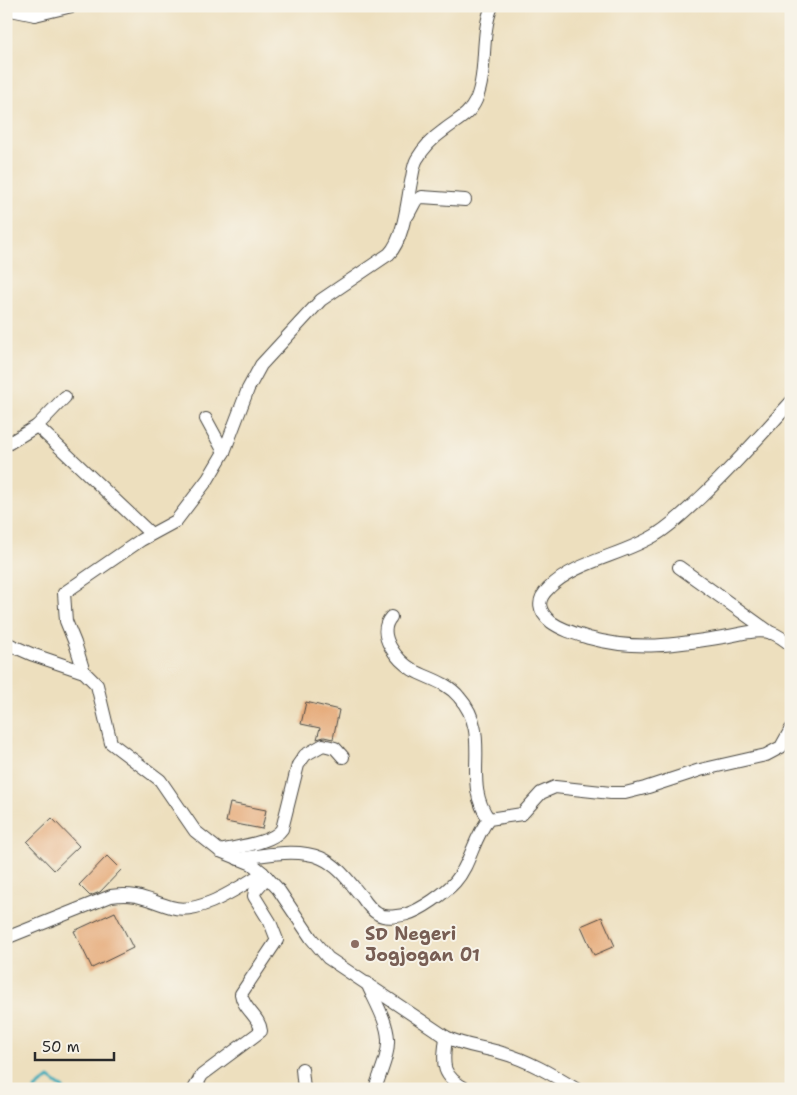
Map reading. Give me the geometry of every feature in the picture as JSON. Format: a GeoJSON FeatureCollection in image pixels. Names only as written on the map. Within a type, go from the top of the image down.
{"type":"FeatureCollection","features":[{"type":"Feature","properties":{"kind":"street"},"geometry":{"type":"LineString","coordinates":[[6,9],[34,10],[72,6]]}},
{"type":"Feature","properties":{"kind":"street"},"geometry":{"type":"LineString","coordinates":[[84,672],[66,621],[64,594],[152,534],[176,521],[208,479],[224,452],[248,389],[261,365],[321,300],[395,248],[414,167],[418,159],[441,132],[468,114],[476,101],[483,71],[492,6]]}},
{"type":"Feature","properties":{"kind":"street"},"geometry":{"type":"LineString","coordinates":[[403,220],[409,214],[416,200],[422,197],[465,200]]}},
{"type":"Feature","properties":{"kind":"street"},"geometry":{"type":"LineString","coordinates":[[6,445],[37,426],[66,397]]}},
{"type":"Feature","properties":{"kind":"street"},"geometry":{"type":"LineString","coordinates":[[771,632],[756,632],[664,646],[634,646],[597,640],[570,632],[547,618],[541,611],[539,604],[541,597],[549,587],[568,574],[655,536],[678,518],[738,461],[791,402]]}},
{"type":"Feature","properties":{"kind":"street"},"geometry":{"type":"LineString","coordinates":[[206,419],[224,452]]}},
{"type":"Feature","properties":{"kind":"street"},"geometry":{"type":"LineString","coordinates":[[37,426],[152,534]]}},
{"type":"Feature","properties":{"kind":"street"},"geometry":{"type":"LineString","coordinates":[[679,567],[791,645]]}},
{"type":"Feature","properties":{"kind":"street"},"geometry":{"type":"LineString","coordinates":[[391,618],[386,625],[386,637],[396,654],[414,671],[454,691],[465,704],[473,718],[476,732],[477,793],[480,807],[489,819]]}},
{"type":"Feature","properties":{"kind":"street"},"geometry":{"type":"LineString","coordinates":[[6,643],[31,654],[84,672],[97,685],[111,743],[160,780],[192,829],[220,851],[252,864],[265,875],[278,889],[298,922],[328,958],[446,1037],[460,1043],[518,1058],[576,1089]]}},
{"type":"Feature","properties":{"kind":"street"},"geometry":{"type":"LineString","coordinates":[[238,858],[282,853],[318,857],[339,870],[373,910],[381,915],[394,916],[419,909],[453,884],[467,865],[483,826],[489,819],[522,814],[541,793],[555,787],[625,793],[707,768],[766,755],[781,747],[791,730]]}},
{"type":"Feature","properties":{"kind":"street"},"geometry":{"type":"LineString","coordinates":[[220,851],[250,844],[279,834],[282,829],[298,765],[305,754],[320,746],[328,745],[338,750],[343,757]]}},
{"type":"Feature","properties":{"kind":"street"},"geometry":{"type":"LineString","coordinates":[[6,938],[111,896],[142,896],[178,909],[199,907],[265,875]]}},
{"type":"Feature","properties":{"kind":"street"},"geometry":{"type":"LineString","coordinates":[[194,1089],[202,1075],[261,1031],[260,1024],[243,1001],[241,994],[277,940],[270,922],[254,896],[265,875]]}},
{"type":"Feature","properties":{"kind":"street"},"geometry":{"type":"LineString","coordinates":[[367,983],[386,1026],[388,1040],[386,1054],[375,1089]]}},
{"type":"Feature","properties":{"kind":"street"},"geometry":{"type":"LineString","coordinates":[[446,1037],[445,1069],[453,1082],[466,1089]]}},
{"type":"Feature","properties":{"kind":"street"},"geometry":{"type":"LineString","coordinates":[[302,1069],[304,1089]]}},
{"type":"Feature","properties":{"kind":"building"},"geometry":{"type":"Polygon","coordinates":[[[306,702],[339,710],[333,739],[324,737],[317,739],[320,728],[301,724],[306,702]]]}},
{"type":"Feature","properties":{"kind":"building"},"geometry":{"type":"Polygon","coordinates":[[[230,803],[266,810],[262,829],[226,822],[230,803]]]}},
{"type":"Feature","properties":{"kind":"building"},"geometry":{"type":"Polygon","coordinates":[[[52,818],[79,846],[54,870],[27,842],[52,818]]]}},
{"type":"Feature","properties":{"kind":"building"},"geometry":{"type":"Polygon","coordinates":[[[107,856],[121,870],[100,892],[90,896],[79,885],[107,856]]]}},
{"type":"Feature","properties":{"kind":"building"},"geometry":{"type":"Polygon","coordinates":[[[115,912],[133,948],[92,968],[74,931],[115,912]]]}},
{"type":"Feature","properties":{"kind":"building"},"geometry":{"type":"Polygon","coordinates":[[[602,917],[615,946],[594,955],[581,926],[602,917]]]}},
{"type":"Feature","properties":{"kind":"waterway"},"geometry":{"type":"LineString","coordinates":[[35,1089],[49,1078],[64,1089]]}},
{"type":"Feature","properties":{"kind":"place","name":"SD Negeri Jogjogan 01"},"geometry":{"type":"Point","coordinates":[355,944]}}]}
